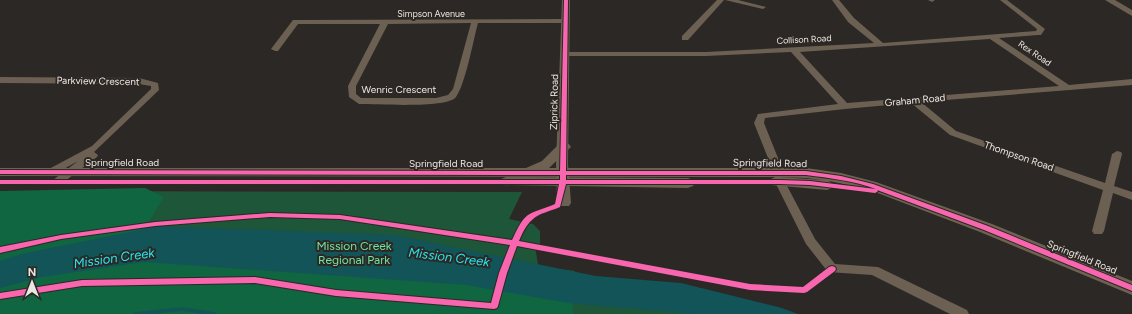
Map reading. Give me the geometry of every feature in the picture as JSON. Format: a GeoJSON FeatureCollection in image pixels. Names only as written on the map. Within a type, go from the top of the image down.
{"type":"FeatureCollection","features":[{"type":"Feature","properties":{"kind":"main road"},"geometry":{"type":"LineString","coordinates":[[524,173],[547,164],[564,147]]}},
{"type":"Feature","properties":{"kind":"main road","name":"Springfield Road"},"geometry":{"type":"LineString","coordinates":[[0,172],[54,177],[780,178],[890,193],[986,228],[1132,288]]}},
{"type":"Feature","properties":{"kind":"main road","name":"Springfield Road"},"geometry":{"type":"LineString","coordinates":[[0,182],[54,177],[72,172],[524,173],[563,177]]}},
{"type":"Feature","properties":{"kind":"street","name":"Ziprick Road"},"geometry":{"type":"LineString","coordinates":[[564,203],[563,177],[566,0]]}},
{"type":"Feature","properties":{"kind":"street"},"geometry":{"type":"LineString","coordinates":[[685,38],[721,0]]}},
{"type":"Feature","properties":{"kind":"street"},"geometry":{"type":"LineString","coordinates":[[728,0],[763,6]]}},
{"type":"Feature","properties":{"kind":"street"},"geometry":{"type":"LineString","coordinates":[[835,0],[851,20],[881,44]]}},
{"type":"Feature","properties":{"kind":"street","name":"Collison Road"},"geometry":{"type":"LineString","coordinates":[[565,54],[706,54],[1038,33],[1041,29],[1003,0]]}},
{"type":"Feature","properties":{"kind":"street"},"geometry":{"type":"LineString","coordinates":[[1109,0],[1132,13]]}},
{"type":"Feature","properties":{"kind":"street","name":"Wenric Crescent"},"geometry":{"type":"LineString","coordinates":[[385,22],[352,86],[352,95],[359,101],[436,101],[451,97],[457,89],[475,21]]}},
{"type":"Feature","properties":{"kind":"street","name":"Simpson Avenue"},"geometry":{"type":"LineString","coordinates":[[276,48],[296,22],[566,21]]}},
{"type":"Feature","properties":{"kind":"street","name":"Rex Road"},"geometry":{"type":"LineString","coordinates":[[992,37],[1067,87]]}},
{"type":"Feature","properties":{"kind":"street"},"geometry":{"type":"LineString","coordinates":[[793,49],[845,106]]}},
{"type":"Feature","properties":{"kind":"street","name":"Parkview Crescent"},"geometry":{"type":"LineString","coordinates":[[0,80],[139,81],[155,85],[155,90],[95,148],[54,177]]}},
{"type":"Feature","properties":{"kind":"street","name":"Graham Road"},"geometry":{"type":"LineString","coordinates":[[962,314],[874,270],[832,269],[810,241],[780,178],[759,123],[760,116],[845,106],[1132,82]]}},
{"type":"Feature","properties":{"kind":"street","name":"Thompson Road"},"geometry":{"type":"LineString","coordinates":[[914,101],[953,133],[1132,196]]}},
{"type":"Feature","properties":{"kind":"street","name":"Parkview Crescent"},"geometry":{"type":"LineString","coordinates":[[72,172],[95,154],[95,148]]}},
{"type":"Feature","properties":{"kind":"street"},"geometry":{"type":"LineString","coordinates":[[1098,231],[1117,154]]}},
{"type":"Feature","properties":{"kind":"green space"},"geometry":{"type":"Polygon","coordinates":[[[145,188],[164,197],[142,233],[0,263],[0,191],[145,188]]]}},
{"type":"Feature","properties":{"kind":"green space","name":"Mission Creek Regional Park"},"geometry":{"type":"Polygon","coordinates":[[[0,191],[522,192],[509,219],[533,224],[540,231],[540,245],[535,247],[538,264],[544,267],[575,271],[575,287],[709,314],[0,314],[0,191]]]}},
{"type":"Feature","properties":{"kind":"green space"},"geometry":{"type":"Polygon","coordinates":[[[143,258],[572,292],[573,314],[0,314],[0,287],[32,278],[143,258]]]}},
{"type":"Feature","properties":{"kind":"water","name":"Mission Creek"},"geometry":{"type":"Polygon","coordinates":[[[160,226],[394,235],[596,276],[681,283],[782,308],[798,314],[694,314],[568,303],[467,285],[144,262],[42,277],[0,288],[0,261],[21,254],[160,226]]]}},
{"type":"Feature","properties":{"kind":"waterway"},"geometry":{"type":"LineString","coordinates":[[135,314],[182,309],[215,314]]}},
{"type":"Feature","properties":{"kind":"cycle path"},"geometry":{"type":"LineString","coordinates":[[0,296],[82,283],[255,280],[336,293],[494,306],[508,259],[524,224],[532,216],[558,205],[563,182],[566,0]]}},
{"type":"Feature","properties":{"kind":"cycle path"},"geometry":{"type":"LineString","coordinates":[[0,172],[806,173],[841,178],[871,185],[986,228],[1132,288]]}},
{"type":"Feature","properties":{"kind":"cycle path"},"geometry":{"type":"LineString","coordinates":[[0,182],[780,182],[810,183],[875,191]]}},
{"type":"Feature","properties":{"kind":"cycle path"},"geometry":{"type":"LineString","coordinates":[[0,250],[61,237],[155,224],[270,215],[340,217],[514,243],[750,287],[804,290],[832,269]]}}]}
